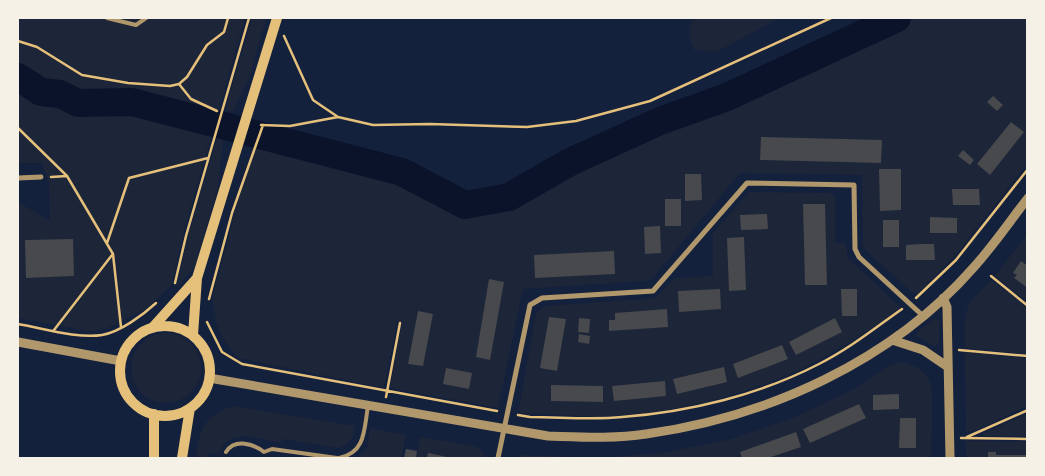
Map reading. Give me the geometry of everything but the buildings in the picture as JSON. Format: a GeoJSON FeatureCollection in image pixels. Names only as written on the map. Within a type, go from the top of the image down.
{"type":"FeatureCollection","features":[{"type":"Feature","properties":{"kind":"main road"},"geometry":{"type":"LineString","coordinates":[[193,336],[197,278],[277,18]]}},
{"type":"Feature","properties":{"kind":"main road"},"geometry":{"type":"LineString","coordinates":[[153,327],[167,326],[181,329],[193,336],[207,355],[210,378],[199,400],[190,408],[166,416],[154,414],[138,407],[127,394],[121,378],[121,361],[130,343],[136,336],[153,327],[197,278]]}},
{"type":"Feature","properties":{"kind":"main road"},"geometry":{"type":"LineString","coordinates":[[182,458],[190,408]]}},
{"type":"Feature","properties":{"kind":"main road"},"geometry":{"type":"LineString","coordinates":[[154,414],[154,458]]}},
{"type":"Feature","properties":{"kind":"street"},"geometry":{"type":"LineString","coordinates":[[18,178],[41,177]]}},
{"type":"Feature","properties":{"kind":"street"},"geometry":{"type":"LineString","coordinates":[[498,458],[530,304],[542,298],[652,291],[747,183],[854,185],[855,249],[859,257],[922,315]]}},
{"type":"Feature","properties":{"kind":"street"},"geometry":{"type":"LineString","coordinates":[[210,378],[504,430],[548,436],[595,438],[645,434],[696,426],[747,412],[793,394],[843,371],[892,340],[943,298],[974,268],[1028,198]]}},
{"type":"Feature","properties":{"kind":"street"},"geometry":{"type":"LineString","coordinates":[[943,298],[947,307],[950,458]]}},
{"type":"Feature","properties":{"kind":"street"},"geometry":{"type":"LineString","coordinates":[[892,340],[923,350],[948,367]]}},
{"type":"Feature","properties":{"kind":"street"},"geometry":{"type":"LineString","coordinates":[[18,342],[121,361]]}},
{"type":"Feature","properties":{"kind":"lane"},"geometry":{"type":"LineString","coordinates":[[107,18],[136,26],[146,18]]}},
{"type":"Feature","properties":{"kind":"lane"},"geometry":{"type":"LineString","coordinates":[[226,452],[230,446],[238,443],[256,446],[264,452],[272,449],[338,458],[348,457],[362,444],[368,406]]}},
{"type":"Feature","properties":{"kind":"path"},"geometry":{"type":"LineString","coordinates":[[18,41],[37,47],[82,75],[170,86],[179,84],[187,77],[207,45],[224,32],[228,18]]}},
{"type":"Feature","properties":{"kind":"path"},"geometry":{"type":"LineString","coordinates":[[174,286],[208,158],[249,18]]}},
{"type":"Feature","properties":{"kind":"path"},"geometry":{"type":"LineString","coordinates":[[277,18],[313,100],[338,117],[373,125],[430,124],[473,127],[527,127],[576,120],[650,101],[832,18]]}},
{"type":"Feature","properties":{"kind":"path"},"geometry":{"type":"LineString","coordinates":[[179,84],[191,99],[217,111]]}},
{"type":"Feature","properties":{"kind":"path"},"geometry":{"type":"LineString","coordinates":[[208,301],[232,213],[262,125],[290,126],[338,117]]}},
{"type":"Feature","properties":{"kind":"path"},"geometry":{"type":"LineString","coordinates":[[18,128],[67,176],[113,254],[121,327]]}},
{"type":"Feature","properties":{"kind":"path"},"geometry":{"type":"LineString","coordinates":[[107,244],[129,178],[208,158]]}},
{"type":"Feature","properties":{"kind":"path"},"geometry":{"type":"LineString","coordinates":[[207,316],[206,323],[222,352],[242,364],[530,417],[621,418],[694,408],[754,391],[819,364],[861,339],[910,304],[956,260],[1028,169]]}},
{"type":"Feature","properties":{"kind":"path"},"geometry":{"type":"LineString","coordinates":[[41,177],[67,176]]}},
{"type":"Feature","properties":{"kind":"path"},"geometry":{"type":"LineString","coordinates":[[54,330],[113,254]]}},
{"type":"Feature","properties":{"kind":"path"},"geometry":{"type":"LineString","coordinates":[[991,276],[1028,306]]}},
{"type":"Feature","properties":{"kind":"path"},"geometry":{"type":"LineString","coordinates":[[18,324],[88,336],[104,335],[147,311],[161,298]]}},
{"type":"Feature","properties":{"kind":"path"},"geometry":{"type":"LineString","coordinates":[[383,409],[400,322]]}},
{"type":"Feature","properties":{"kind":"path"},"geometry":{"type":"LineString","coordinates":[[948,349],[1028,356]]}},
{"type":"Feature","properties":{"kind":"path"},"geometry":{"type":"LineString","coordinates":[[966,438],[1028,410]]}},
{"type":"Feature","properties":{"kind":"path"},"geometry":{"type":"LineString","coordinates":[[950,438],[1028,439]]}},
{"type":"Feature","properties":{"kind":"shaded area"},"geometry":{"type":"Polygon","coordinates":[[[18,18],[245,18],[183,235],[172,285],[146,309],[106,329],[88,331],[18,318],[18,202],[50,221],[49,183],[42,163],[19,163],[18,165],[18,18]]]}},
{"type":"Feature","properties":{"kind":"shaded area"},"geometry":{"type":"Polygon","coordinates":[[[252,18],[266,18],[251,73],[233,112],[225,110],[252,18]]]}},
{"type":"Feature","properties":{"kind":"shaded area"},"geometry":{"type":"Polygon","coordinates":[[[700,18],[780,18],[716,52],[694,50],[689,34],[692,21],[700,18]]]}},
{"type":"Feature","properties":{"kind":"shaded area"},"geometry":{"type":"Polygon","coordinates":[[[897,18],[1027,18],[1027,164],[955,256],[918,294],[912,292],[865,250],[863,245],[862,175],[740,173],[652,279],[523,289],[498,408],[390,388],[402,322],[397,322],[384,388],[238,358],[222,336],[216,322],[213,295],[255,138],[427,185],[465,205],[509,197],[570,162],[660,121],[727,97],[897,18]]]}},
{"type":"Feature","properties":{"kind":"shaded area"},"geometry":{"type":"Polygon","coordinates":[[[221,125],[228,127],[223,142],[218,187],[194,268],[177,287],[188,236],[221,125]]]}},
{"type":"Feature","properties":{"kind":"shaded area"},"geometry":{"type":"Polygon","coordinates":[[[749,192],[831,193],[835,197],[835,243],[845,243],[848,258],[899,306],[898,311],[836,351],[810,365],[753,388],[707,402],[659,411],[612,416],[521,413],[519,409],[536,313],[545,306],[655,298],[675,278],[713,276],[713,233],[749,192]]]}},
{"type":"Feature","properties":{"kind":"shaded area"},"geometry":{"type":"Polygon","coordinates":[[[1027,234],[1027,302],[995,276],[1027,234]]]}},
{"type":"Feature","properties":{"kind":"shaded area"},"geometry":{"type":"Polygon","coordinates":[[[991,280],[1027,307],[1027,354],[965,348],[967,309],[970,303],[991,280]]]}},
{"type":"Feature","properties":{"kind":"shaded area"},"geometry":{"type":"Polygon","coordinates":[[[935,318],[939,320],[939,343],[935,346],[916,336],[917,332],[935,318]]]}},
{"type":"Feature","properties":{"kind":"shaded area"},"geometry":{"type":"Polygon","coordinates":[[[166,333],[179,336],[191,343],[198,355],[201,368],[198,381],[191,393],[179,400],[166,403],[153,400],[141,393],[134,381],[131,368],[134,355],[141,343],[153,336],[166,333]]]}},
{"type":"Feature","properties":{"kind":"shaded area"},"geometry":{"type":"Polygon","coordinates":[[[965,352],[1027,358],[1027,406],[974,431],[966,432],[965,352]]]}},
{"type":"Feature","properties":{"kind":"shaded area"},"geometry":{"type":"Polygon","coordinates":[[[902,362],[919,369],[930,382],[932,407],[931,458],[601,458],[667,452],[732,439],[795,417],[856,388],[888,366],[902,362]]]}},
{"type":"Feature","properties":{"kind":"shaded area"},"geometry":{"type":"Polygon","coordinates":[[[233,406],[355,426],[351,440],[339,448],[282,439],[281,443],[254,437],[236,437],[229,440],[223,446],[219,455],[208,453],[207,458],[196,458],[199,439],[209,419],[215,414],[233,406]]]}},
{"type":"Feature","properties":{"kind":"shaded area"},"geometry":{"type":"Polygon","coordinates":[[[1027,413],[1027,436],[984,436],[983,434],[1027,413]]]}},
{"type":"Feature","properties":{"kind":"shaded area"},"geometry":{"type":"Polygon","coordinates":[[[370,428],[406,435],[401,458],[355,458],[367,448],[370,428]]]}},
{"type":"Feature","properties":{"kind":"shaded area"},"geometry":{"type":"Polygon","coordinates":[[[420,437],[475,446],[482,451],[486,458],[416,458],[420,437]]]}},
{"type":"Feature","properties":{"kind":"shaded area"},"geometry":{"type":"Polygon","coordinates":[[[966,441],[1027,442],[1027,458],[966,458],[966,441]]]}},
{"type":"Feature","properties":{"kind":"shaded area"},"geometry":{"type":"Polygon","coordinates":[[[521,455],[601,458],[515,458],[521,455]]]}},
{"type":"Feature","properties":{"kind":"waterway"},"geometry":{"type":"LineString","coordinates":[[18,77],[41,92],[60,94],[78,103],[132,102],[402,172],[465,205],[509,197],[570,162],[660,121],[727,97],[897,18]]}}]}
